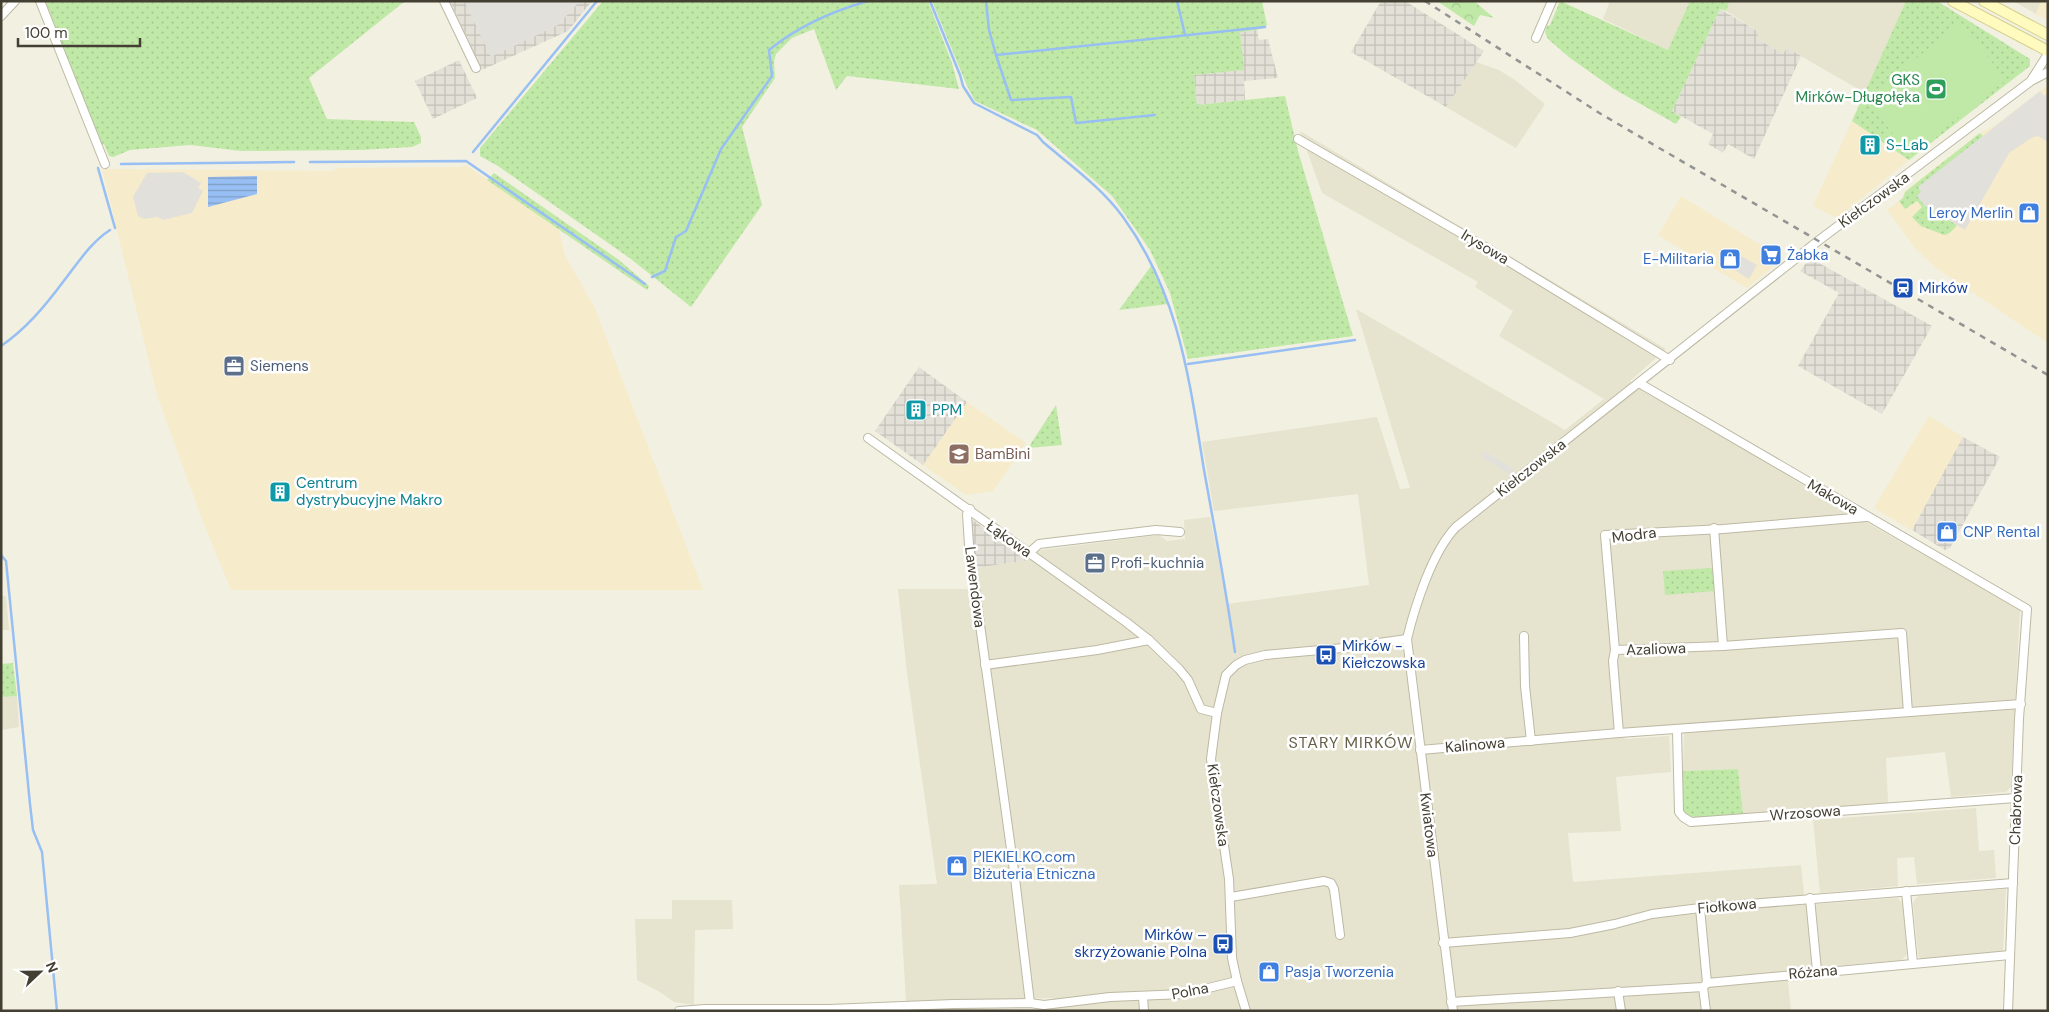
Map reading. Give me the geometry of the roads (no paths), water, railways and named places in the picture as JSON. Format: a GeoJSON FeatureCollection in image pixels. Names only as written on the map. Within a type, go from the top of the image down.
{"type":"FeatureCollection","features":[{"type":"Feature","properties":{"kind":"main road"},"geometry":{"type":"LineString","coordinates":[[1953,1],[2048,53]]}},
{"type":"Feature","properties":{"kind":"main road"},"geometry":{"type":"LineString","coordinates":[[1984,1],[2048,35]]}},
{"type":"Feature","properties":{"kind":"street"},"geometry":{"type":"LineString","coordinates":[[1,16],[16,1]]}},
{"type":"Feature","properties":{"kind":"street"},"geometry":{"type":"LineString","coordinates":[[40,1],[105,164]]}},
{"type":"Feature","properties":{"kind":"street"},"geometry":{"type":"LineString","coordinates":[[444,1],[476,68]]}},
{"type":"Feature","properties":{"kind":"street"},"geometry":{"type":"LineString","coordinates":[[1536,38],[1552,1]]}},
{"type":"Feature","properties":{"kind":"street","name":"Kiełczowska"},"geometry":{"type":"LineString","coordinates":[[2031,81],[2048,53]]}},
{"type":"Feature","properties":{"kind":"street","name":"Kiełczowska"},"geometry":{"type":"LineString","coordinates":[[1246,1011],[1237,981],[1230,943],[1231,896],[1211,769],[1217,713],[1226,675],[1244,660],[1265,655],[1343,648],[1407,639],[1410,625],[1435,558],[1446,537],[1456,527],[1670,360],[1818,241],[2031,81],[2048,72]]}},
{"type":"Feature","properties":{"kind":"street","name":"Irysowa"},"geometry":{"type":"LineString","coordinates":[[1298,139],[1485,247],[1670,360]]}},
{"type":"Feature","properties":{"kind":"street","name":"Makowa"},"geometry":{"type":"LineString","coordinates":[[1639,383],[2027,610]]}},
{"type":"Feature","properties":{"kind":"street","name":"Łąkowa"},"geometry":{"type":"LineString","coordinates":[[868,438],[970,509],[1149,640],[1188,680],[1201,709],[1217,713]]}},
{"type":"Feature","properties":{"kind":"street","name":"Lawendowa"},"geometry":{"type":"LineString","coordinates":[[970,509],[967,514],[967,523],[1030,1003]]}},
{"type":"Feature","properties":{"kind":"street","name":"Modra"},"geometry":{"type":"LineString","coordinates":[[1615,650],[1605,535],[1866,517]]}},
{"type":"Feature","properties":{"kind":"street"},"geometry":{"type":"LineString","coordinates":[[1714,528],[1723,646]]}},
{"type":"Feature","properties":{"kind":"street"},"geometry":{"type":"LineString","coordinates":[[1029,553],[1039,544],[1156,530],[1180,532]]}},
{"type":"Feature","properties":{"kind":"street","name":"Chabrowa"},"geometry":{"type":"LineString","coordinates":[[2008,1011],[2016,798],[2027,610]]}},
{"type":"Feature","properties":{"kind":"street","name":"Azaliowa"},"geometry":{"type":"LineString","coordinates":[[1619,733],[1613,661],[1615,650],[1723,646],[1902,633],[1908,712]]}},
{"type":"Feature","properties":{"kind":"street"},"geometry":{"type":"LineString","coordinates":[[1524,636],[1525,686],[1531,740]]}},
{"type":"Feature","properties":{"kind":"street","name":"Kwiatowa"},"geometry":{"type":"LineString","coordinates":[[1407,639],[1452,1007]]}},
{"type":"Feature","properties":{"kind":"street"},"geometry":{"type":"LineString","coordinates":[[985,665],[1097,650],[1149,640]]}},
{"type":"Feature","properties":{"kind":"street"},"geometry":{"type":"LineString","coordinates":[[1619,733],[2021,704]]}},
{"type":"Feature","properties":{"kind":"street","name":"Wrzosowa"},"geometry":{"type":"LineString","coordinates":[[1677,730],[1679,812],[1683,817],[1692,822],[2016,798]]}},
{"type":"Feature","properties":{"kind":"street","name":"Kalinowa"},"geometry":{"type":"LineString","coordinates":[[1420,750],[1619,733]]}},
{"type":"Feature","properties":{"kind":"street"},"geometry":{"type":"LineString","coordinates":[[1231,896],[1324,881],[1331,883],[1334,889],[1340,935]]}},
{"type":"Feature","properties":{"kind":"street","name":"Fiołkowa"},"geometry":{"type":"LineString","coordinates":[[1444,943],[1570,933],[1652,914],[1700,908],[1906,890],[2013,884]]}},
{"type":"Feature","properties":{"kind":"street"},"geometry":{"type":"LineString","coordinates":[[1906,890],[1913,963]]}},
{"type":"Feature","properties":{"kind":"street"},"geometry":{"type":"LineString","coordinates":[[1810,898],[1817,971]]}},
{"type":"Feature","properties":{"kind":"street"},"geometry":{"type":"LineString","coordinates":[[1700,908],[1706,1011]]}},
{"type":"Feature","properties":{"kind":"street","name":"Różana"},"geometry":{"type":"LineString","coordinates":[[1452,1007],[1618,991],[1705,985],[1817,971],[2010,955]]}},
{"type":"Feature","properties":{"kind":"street","name":"Polna"},"geometry":{"type":"LineString","coordinates":[[679,1011],[1030,1003],[1044,1008],[1110,998],[1184,994],[1237,981]]}},
{"type":"Feature","properties":{"kind":"street"},"geometry":{"type":"LineString","coordinates":[[1618,991],[1621,1011]]}},
{"type":"Feature","properties":{"kind":"street"},"geometry":{"type":"LineString","coordinates":[[1143,997],[1144,1011]]}},
{"type":"Feature","properties":{"kind":"water"},"geometry":{"type":"Polygon","coordinates":[[[257,176],[257,194],[208,207],[208,177],[257,176]]]}},
{"type":"Feature","properties":{"kind":"waterway"},"geometry":{"type":"LineString","coordinates":[[473,152],[597,1]]}},
{"type":"Feature","properties":{"kind":"waterway"},"geometry":{"type":"LineString","coordinates":[[652,277],[665,271],[676,237],[686,231],[721,149],[772,76],[769,50],[803,27],[868,1]]}},
{"type":"Feature","properties":{"kind":"waterway"},"geometry":{"type":"LineString","coordinates":[[930,1],[963,86],[974,103],[1037,135],[1095,186],[1123,217],[1142,246],[1157,276],[1179,338],[1187,370],[1235,652]]}},
{"type":"Feature","properties":{"kind":"waterway"},"geometry":{"type":"LineString","coordinates":[[986,1],[989,30],[996,55],[1265,27]]}},
{"type":"Feature","properties":{"kind":"waterway"},"geometry":{"type":"LineString","coordinates":[[1177,1],[1185,35]]}},
{"type":"Feature","properties":{"kind":"waterway"},"geometry":{"type":"LineString","coordinates":[[996,55],[1011,100],[1071,97],[1076,123],[1155,115]]}},
{"type":"Feature","properties":{"kind":"waterway"},"geometry":{"type":"LineString","coordinates":[[310,162],[466,161],[645,284]]}},
{"type":"Feature","properties":{"kind":"waterway"},"geometry":{"type":"LineString","coordinates":[[121,164],[294,162]]}},
{"type":"Feature","properties":{"kind":"waterway"},"geometry":{"type":"LineString","coordinates":[[98,168],[115,228]]}},
{"type":"Feature","properties":{"kind":"waterway"},"geometry":{"type":"LineString","coordinates":[[1,346],[35,317],[90,247],[110,230]]}},
{"type":"Feature","properties":{"kind":"waterway"},"geometry":{"type":"LineString","coordinates":[[1188,364],[1355,340]]}},
{"type":"Feature","properties":{"kind":"waterway"},"geometry":{"type":"LineString","coordinates":[[1,555],[6,561],[33,830],[42,852],[57,1011]]}},
{"type":"Feature","properties":{"kind":"railway"},"geometry":{"type":"LineString","coordinates":[[1425,1],[1601,114],[2048,375]]}},
{"type":"Feature","properties":{"kind":"place","name":"GKS Mirków-Długołęka"},"geometry":{"type":"Point","coordinates":[1936,89]}},
{"type":"Feature","properties":{"kind":"place","name":"S-Lab"},"geometry":{"type":"Point","coordinates":[1870,145]}},
{"type":"Feature","properties":{"kind":"place","name":"Leroy Merlin"},"geometry":{"type":"Point","coordinates":[2029,213]}},
{"type":"Feature","properties":{"kind":"place","name":"Żabka"},"geometry":{"type":"Point","coordinates":[1771,255]}},
{"type":"Feature","properties":{"kind":"place","name":"E-Militaria"},"geometry":{"type":"Point","coordinates":[1730,259]}},
{"type":"Feature","properties":{"kind":"place","name":"Mirków"},"geometry":{"type":"Point","coordinates":[1903,288]}},
{"type":"Feature","properties":{"kind":"place","name":"Siemens"},"geometry":{"type":"Point","coordinates":[234,366]}},
{"type":"Feature","properties":{"kind":"place","name":"PPM"},"geometry":{"type":"Point","coordinates":[916,410]}},
{"type":"Feature","properties":{"kind":"place","name":"BamBini"},"geometry":{"type":"Point","coordinates":[959,454]}},
{"type":"Feature","properties":{"kind":"place","name":"Centrum dystrybucyjne Makro"},"geometry":{"type":"Point","coordinates":[280,492]}},
{"type":"Feature","properties":{"kind":"place","name":"CNP Rental"},"geometry":{"type":"Point","coordinates":[1947,532]}},
{"type":"Feature","properties":{"kind":"place","name":"Profi-kuchnia"},"geometry":{"type":"Point","coordinates":[1095,563]}},
{"type":"Feature","properties":{"kind":"place","name":"Mirków - Kiełczowska"},"geometry":{"type":"Point","coordinates":[1326,655]}},
{"type":"Feature","properties":{"kind":"place","name":"PIEKIELKO.com Biżuteria Etniczna"},"geometry":{"type":"Point","coordinates":[957,866]}},
{"type":"Feature","properties":{"kind":"place","name":"Mirków – skrzyżowanie Polna"},"geometry":{"type":"Point","coordinates":[1223,944]}},
{"type":"Feature","properties":{"kind":"place","name":"Pasja Tworzenia"},"geometry":{"type":"Point","coordinates":[1269,972]}},
{"type":"Feature","properties":{"kind":"district","name":"STARY MIRKÓW"},"geometry":{"type":"Point","coordinates":[1351,742]}}]}
